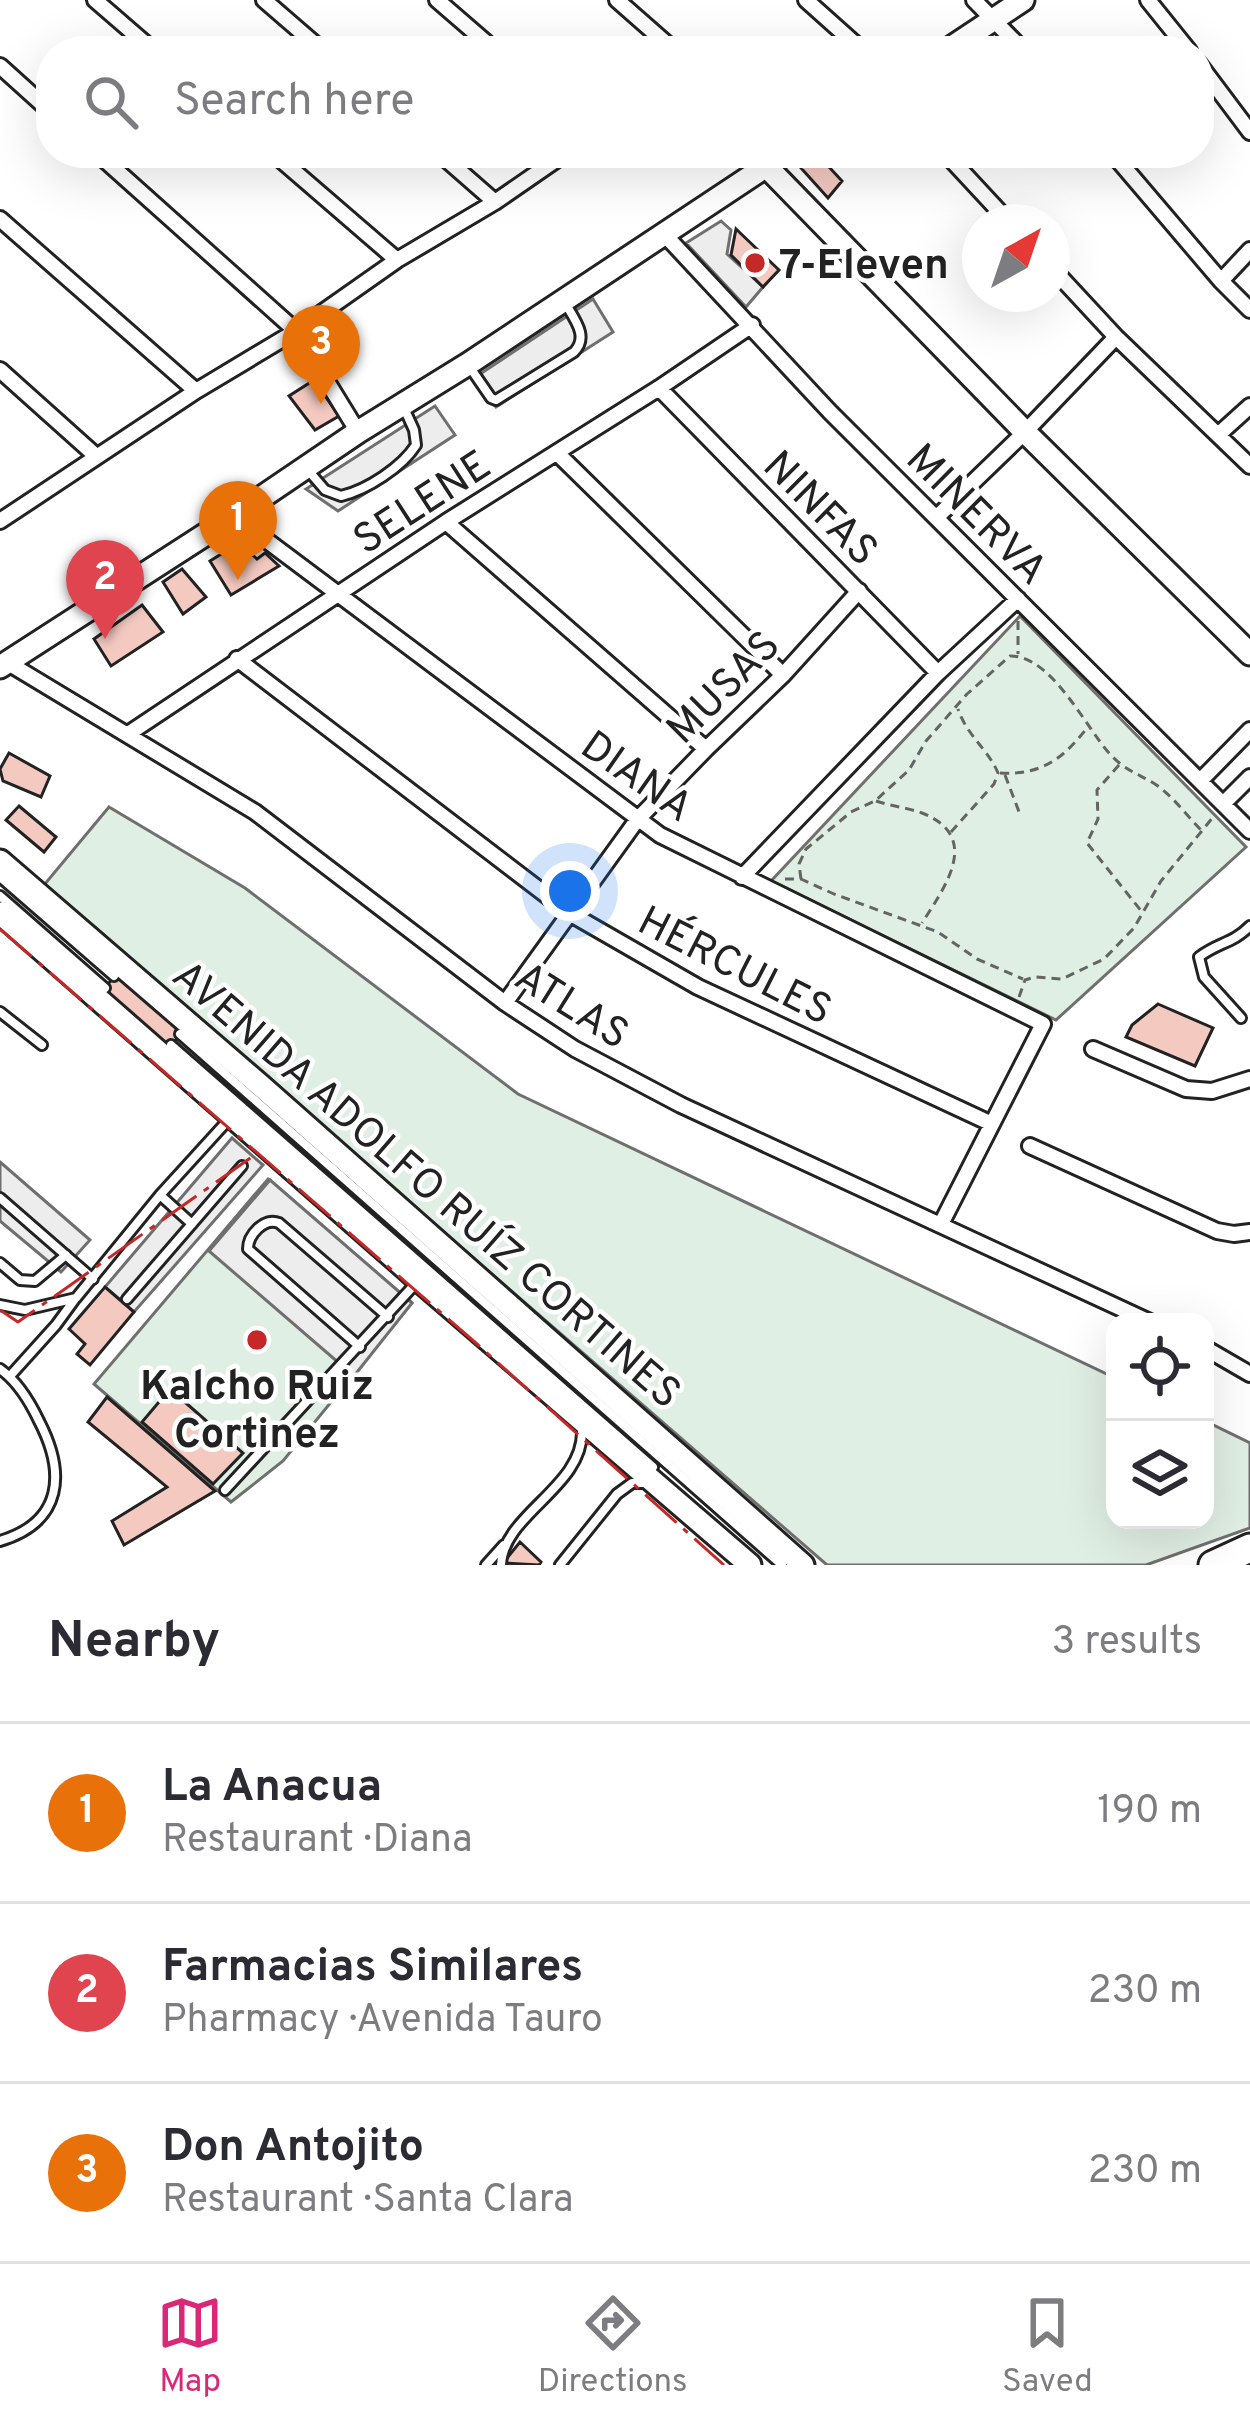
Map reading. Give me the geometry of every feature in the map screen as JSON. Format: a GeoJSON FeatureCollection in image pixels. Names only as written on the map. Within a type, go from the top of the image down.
{"type":"FeatureCollection","features":[{"type":"Feature","properties":{"kind":"highway"},"geometry":{"type":"LineString","coordinates":[[1213,1565],[1250,1548]]}},
{"type":"Feature","properties":{"kind":"main road"},"geometry":{"type":"LineString","coordinates":[[968,36],[1023,0]]}},
{"type":"Feature","properties":{"kind":"main road"},"geometry":{"type":"LineString","coordinates":[[2,662],[665,235],[751,168]]}},
{"type":"Feature","properties":{"kind":"main road"},"geometry":{"type":"LineString","coordinates":[[771,168],[1025,432],[1250,654]]}},
{"type":"Feature","properties":{"kind":"main road","name":"AVENIDA ADOLFO RUÍZ CORTINES"},"geometry":{"type":"LineString","coordinates":[[0,861],[255,1090],[803,1565]]}},
{"type":"Feature","properties":{"kind":"main road","name":"AVENIDA ADOLFO RUÍZ CORTINES"},"geometry":{"type":"LineString","coordinates":[[0,913],[236,1112],[419,1280],[750,1565]]}},
{"type":"Feature","properties":{"kind":"street"},"geometry":{"type":"LineString","coordinates":[[95,0],[137,36]]}},
{"type":"Feature","properties":{"kind":"street"},"geometry":{"type":"LineString","coordinates":[[264,0],[305,36]]}},
{"type":"Feature","properties":{"kind":"street"},"geometry":{"type":"LineString","coordinates":[[437,0],[479,36]]}},
{"type":"Feature","properties":{"kind":"street"},"geometry":{"type":"LineString","coordinates":[[616,0],[658,36]]}},
{"type":"Feature","properties":{"kind":"street"},"geometry":{"type":"LineString","coordinates":[[806,0],[846,36]]}},
{"type":"Feature","properties":{"kind":"street"},"geometry":{"type":"LineString","coordinates":[[974,0],[1010,36]]}},
{"type":"Feature","properties":{"kind":"street"},"geometry":{"type":"LineString","coordinates":[[1148,0],[1177,36]]}},
{"type":"Feature","properties":{"kind":"street"},"geometry":{"type":"LineString","coordinates":[[0,66],[36,98]]}},
{"type":"Feature","properties":{"kind":"street"},"geometry":{"type":"LineString","coordinates":[[1214,84],[1250,132]]}},
{"type":"Feature","properties":{"kind":"street"},"geometry":{"type":"LineString","coordinates":[[114,168],[296,331],[358,432]]}},
{"type":"Feature","properties":{"kind":"street"},"geometry":{"type":"LineString","coordinates":[[290,168],[397,260]]}},
{"type":"Feature","properties":{"kind":"street"},"geometry":{"type":"LineString","coordinates":[[456,168],[495,202]]}},
{"type":"Feature","properties":{"kind":"street"},"geometry":{"type":"LineString","coordinates":[[0,520],[544,168]]}},
{"type":"Feature","properties":{"kind":"street"},"geometry":{"type":"LineString","coordinates":[[959,168],[993,204]]}},
{"type":"Feature","properties":{"kind":"street"},"geometry":{"type":"LineString","coordinates":[[1125,168],[1250,310]]}},
{"type":"Feature","properties":{"kind":"street"},"geometry":{"type":"LineString","coordinates":[[0,219],[196,391]]}},
{"type":"Feature","properties":{"kind":"street","name":"MINERVA"},"geometry":{"type":"LineString","coordinates":[[665,235],[830,412],[1250,831]]}},
{"type":"Feature","properties":{"kind":"street"},"geometry":{"type":"LineString","coordinates":[[1221,281],[1250,250]]}},
{"type":"Feature","properties":{"kind":"street"},"geometry":{"type":"LineString","coordinates":[[1070,287],[1250,466]]}},
{"type":"Feature","properties":{"kind":"street","name":"SELENE"},"geometry":{"type":"LineString","coordinates":[[128,734],[752,325]]}},
{"type":"Feature","properties":{"kind":"street"},"geometry":{"type":"LineString","coordinates":[[937,517],[1116,337]]}},
{"type":"Feature","properties":{"kind":"street"},"geometry":{"type":"LineString","coordinates":[[0,370],[96,457]]}},
{"type":"Feature","properties":{"kind":"street","name":"NINFAS"},"geometry":{"type":"LineString","coordinates":[[659,388],[938,673]]}},
{"type":"Feature","properties":{"kind":"street"},"geometry":{"type":"LineString","coordinates":[[1219,434],[1250,406]]}},
{"type":"Feature","properties":{"kind":"street"},"geometry":{"type":"LineString","coordinates":[[557,453],[783,675]]}},
{"type":"Feature","properties":{"kind":"street","name":"DIANA"},"geometry":{"type":"LineString","coordinates":[[234,516],[660,835],[1043,1024],[992,1124]]}},
{"type":"Feature","properties":{"kind":"street"},"geometry":{"type":"LineString","coordinates":[[446,522],[706,748]]}},
{"type":"Feature","properties":{"kind":"street","name":"MUSAS"},"geometry":{"type":"LineString","coordinates":[[505,1004],[637,820],[783,675],[859,591]]}},
{"type":"Feature","properties":{"kind":"street"},"geometry":{"type":"LineString","coordinates":[[742,877],[938,673],[1018,599]]}},
{"type":"Feature","properties":{"kind":"street","name":"HÉRCULES"},"geometry":{"type":"LineString","coordinates":[[238,659],[571,914],[698,987],[992,1124]]}},
{"type":"Feature","properties":{"kind":"street","name":"ATLAS"},"geometry":{"type":"LineString","coordinates":[[2,662],[255,812],[505,1004],[610,1069],[1131,1313]]}},
{"type":"Feature","properties":{"kind":"street"},"geometry":{"type":"LineString","coordinates":[[1201,780],[1250,730]]}},
{"type":"Feature","properties":{"kind":"street"},"geometry":{"type":"LineString","coordinates":[[1223,804],[1250,777]]}},
{"type":"Feature","properties":{"kind":"street"},"geometry":{"type":"LineString","coordinates":[[1093,1048],[1186,1089],[1212,1091],[1250,1078]]}},
{"type":"Feature","properties":{"kind":"street"},"geometry":{"type":"LineString","coordinates":[[941,1224],[992,1124]]}},
{"type":"Feature","properties":{"kind":"street"},"geometry":{"type":"LineString","coordinates":[[1030,1146],[1217,1231],[1250,1232]]}},
{"type":"Feature","properties":{"kind":"street"},"geometry":{"type":"LineString","coordinates":[[1214,1353],[1250,1374]]}},
{"type":"Feature","properties":{"kind":"lane"},"geometry":{"type":"LineString","coordinates":[[468,364],[496,400],[574,352],[582,338],[564,301]]}},
{"type":"Feature","properties":{"kind":"lane"},"geometry":{"type":"LineString","coordinates":[[306,468],[326,490],[341,496],[385,473],[416,445],[403,406]]}},
{"type":"Feature","properties":{"kind":"lane"},"geometry":{"type":"LineString","coordinates":[[0,877],[114,976]]}},
{"type":"Feature","properties":{"kind":"lane"},"geometry":{"type":"LineString","coordinates":[[0,896],[105,988]]}},
{"type":"Feature","properties":{"kind":"lane"},"geometry":{"type":"LineString","coordinates":[[1240,1018],[1204,977],[1199,957],[1215,945],[1235,941],[1250,926]]}},
{"type":"Feature","properties":{"kind":"lane"},"geometry":{"type":"LineString","coordinates":[[0,1012],[42,1046]]}},
{"type":"Feature","properties":{"kind":"lane"},"geometry":{"type":"LineString","coordinates":[[181,1034],[255,1090],[782,1565]]}},
{"type":"Feature","properties":{"kind":"lane"},"geometry":{"type":"LineString","coordinates":[[171,1045],[236,1112],[764,1565]]}},
{"type":"Feature","properties":{"kind":"lane"},"geometry":{"type":"LineString","coordinates":[[10,1376],[160,1195],[255,1090]]}},
{"type":"Feature","properties":{"kind":"lane"},"geometry":{"type":"LineString","coordinates":[[127,1299],[242,1166]]}},
{"type":"Feature","properties":{"kind":"lane"},"geometry":{"type":"LineString","coordinates":[[160,1195],[192,1224]]}},
{"type":"Feature","properties":{"kind":"lane"},"geometry":{"type":"LineString","coordinates":[[0,1198],[93,1279]]}},
{"type":"Feature","properties":{"kind":"lane"},"geometry":{"type":"LineString","coordinates":[[360,1347],[248,1249],[248,1241],[264,1223],[279,1223],[388,1317]]}},
{"type":"Feature","properties":{"kind":"lane"},"geometry":{"type":"LineString","coordinates":[[0,1263],[20,1280],[35,1281],[66,1255]]}},
{"type":"Feature","properties":{"kind":"lane"},"geometry":{"type":"LineString","coordinates":[[225,1490],[419,1280]]}},
{"type":"Feature","properties":{"kind":"lane"},"geometry":{"type":"LineString","coordinates":[[0,1305],[25,1310],[76,1298]]}},
{"type":"Feature","properties":{"kind":"lane"},"geometry":{"type":"LineString","coordinates":[[0,1369],[10,1376],[46,1435],[57,1474],[49,1506],[23,1530],[0,1541]]}},
{"type":"Feature","properties":{"kind":"lane"},"geometry":{"type":"LineString","coordinates":[[486,1565],[576,1460],[583,1430],[575,1412]]}},
{"type":"Feature","properties":{"kind":"lane"},"geometry":{"type":"LineString","coordinates":[[560,1565],[624,1488],[644,1482],[661,1487]]}},
{"type":"Feature","properties":{"kind":"lane"},"geometry":{"type":"LineString","coordinates":[[501,1565],[505,1544]]}},
{"type":"Feature","properties":{"kind":"path"},"geometry":{"type":"LineString","coordinates":[[1018,599],[1018,655]]}},
{"type":"Feature","properties":{"kind":"path"},"geometry":{"type":"LineString","coordinates":[[801,879],[799,864],[806,849],[851,812],[875,801],[909,770],[957,705],[1010,656],[1018,655],[1031,661],[1070,699],[1108,752],[1130,773],[1156,785],[1202,831]]}},
{"type":"Feature","properties":{"kind":"path"},"geometry":{"type":"LineString","coordinates":[[957,705],[964,725],[1001,773],[1021,818]]}},
{"type":"Feature","properties":{"kind":"path"},"geometry":{"type":"LineString","coordinates":[[1001,773],[1023,775],[1050,764],[1070,750],[1089,726]]}},
{"type":"Feature","properties":{"kind":"path"},"geometry":{"type":"LineString","coordinates":[[1120,763],[1097,790],[1098,820],[1087,843],[1142,913]]}},
{"type":"Feature","properties":{"kind":"path"},"geometry":{"type":"LineString","coordinates":[[949,833],[1001,773]]}},
{"type":"Feature","properties":{"kind":"path"},"geometry":{"type":"LineString","coordinates":[[875,801],[919,812],[949,833],[956,858],[950,878],[921,925]]}},
{"type":"Feature","properties":{"kind":"path"},"geometry":{"type":"LineString","coordinates":[[1016,1011],[1025,980],[1062,979],[1104,958],[1134,928],[1161,881],[1223,804]]}},
{"type":"Feature","properties":{"kind":"path"},"geometry":{"type":"LineString","coordinates":[[742,877],[801,879],[938,932],[977,958],[1025,980]]}},
{"type":"Feature","properties":{"kind":"green space"},"geometry":{"type":"Polygon","coordinates":[[[1020,616],[1246,847],[1056,1020],[771,881],[1020,616]]]}},
{"type":"Feature","properties":{"kind":"green space"},"geometry":{"type":"Polygon","coordinates":[[[109,807],[245,888],[518,1094],[1106,1374],[1106,1529],[1214,1529],[1214,1425],[1250,1443],[1250,1528],[1146,1565],[827,1565],[44,885],[109,807]]]}},
{"type":"Feature","properties":{"kind":"green space","name":"Kalcho Ruiz Cortinez"},"geometry":{"type":"Polygon","coordinates":[[[268,1179],[412,1303],[283,1461],[231,1502],[94,1384],[268,1179]]]}},
{"type":"Feature","properties":{"kind":"shaded area"},"geometry":{"type":"Polygon","coordinates":[[[721,221],[731,230],[727,254],[763,287],[746,307],[686,243],[721,221]]]}},
{"type":"Feature","properties":{"kind":"shaded area"},"geometry":{"type":"Polygon","coordinates":[[[593,299],[613,332],[496,407],[474,378],[593,299]]]}},
{"type":"Feature","properties":{"kind":"shaded area"},"geometry":{"type":"Polygon","coordinates":[[[435,406],[455,435],[338,511],[306,489],[435,406]]]}},
{"type":"Feature","properties":{"kind":"shaded area"},"geometry":{"type":"Polygon","coordinates":[[[232,1138],[263,1165],[134,1312],[105,1287],[232,1138]]]}},
{"type":"Feature","properties":{"kind":"shaded area"},"geometry":{"type":"Polygon","coordinates":[[[0,1162],[90,1240],[61,1272],[0,1221],[0,1162]]]}},
{"type":"Feature","properties":{"kind":"shaded area"},"geometry":{"type":"Polygon","coordinates":[[[270,1180],[412,1303],[354,1376],[209,1251],[270,1180]]]}},
{"type":"Feature","properties":{"kind":"building"},"geometry":{"type":"Polygon","coordinates":[[[801,168],[830,168],[842,181],[828,198],[801,168]]]}},
{"type":"Feature","properties":{"kind":"building","name":"7-Eleven"},"geometry":{"type":"Polygon","coordinates":[[[736,229],[779,270],[763,287],[731,255],[736,229]]]}},
{"type":"Feature","properties":{"kind":"building"},"geometry":{"type":"Polygon","coordinates":[[[314,380],[339,416],[315,430],[289,396],[314,380]]]}},
{"type":"Feature","properties":{"kind":"building"},"geometry":{"type":"Polygon","coordinates":[[[239,543],[257,559],[265,553],[279,566],[231,595],[210,561],[239,543]]]}},
{"type":"Feature","properties":{"kind":"building"},"geometry":{"type":"Polygon","coordinates":[[[182,569],[206,597],[183,614],[163,582],[182,569]]]}},
{"type":"Feature","properties":{"kind":"building"},"geometry":{"type":"Polygon","coordinates":[[[142,605],[163,632],[111,666],[94,639],[142,605]]]}},
{"type":"Feature","properties":{"kind":"building"},"geometry":{"type":"Polygon","coordinates":[[[9,753],[50,776],[41,797],[3,781],[0,769],[9,753]]]}},
{"type":"Feature","properties":{"kind":"building"},"geometry":{"type":"Polygon","coordinates":[[[19,806],[56,837],[44,852],[6,820],[19,806]]]}},
{"type":"Feature","properties":{"kind":"building"},"geometry":{"type":"Polygon","coordinates":[[[118,972],[185,1029],[169,1048],[103,990],[118,972]]]}},
{"type":"Feature","properties":{"kind":"building"},"geometry":{"type":"Polygon","coordinates":[[[1158,1004],[1213,1028],[1195,1066],[1126,1037],[1132,1025],[1158,1004]]]}},
{"type":"Feature","properties":{"kind":"building"},"geometry":{"type":"Polygon","coordinates":[[[105,1287],[134,1312],[90,1365],[77,1354],[85,1344],[69,1329],[105,1287]]]}},
{"type":"Feature","properties":{"kind":"building"},"geometry":{"type":"Polygon","coordinates":[[[170,1389],[243,1453],[213,1484],[142,1422],[170,1389]]]}},
{"type":"Feature","properties":{"kind":"building"},"geometry":{"type":"Polygon","coordinates":[[[107,1397],[215,1491],[124,1545],[112,1521],[167,1487],[88,1422],[107,1397]]]}},
{"type":"Feature","properties":{"kind":"building"},"geometry":{"type":"Polygon","coordinates":[[[520,1542],[541,1562],[539,1565],[503,1563],[520,1542]]]}},
{"type":"Feature","properties":{"kind":"power"},"geometry":{"type":"LineString","coordinates":[[0,929],[724,1565]]}},
{"type":"Feature","properties":{"kind":"power"},"geometry":{"type":"LineString","coordinates":[[0,1310],[18,1322],[256,1154]]}},
{"type":"Feature","properties":{"kind":"place","name":"7-Eleven"},"geometry":{"type":"Point","coordinates":[755,263]}},
{"type":"Feature","properties":{"kind":"place","name":"Don Antojito"},"geometry":{"type":"Point","coordinates":[321,404]}},
{"type":"Feature","properties":{"kind":"place","name":"La Anacua"},"geometry":{"type":"Point","coordinates":[238,580]}},
{"type":"Feature","properties":{"kind":"place","name":"Farmacias Similares"},"geometry":{"type":"Point","coordinates":[105,639]}},
{"type":"Feature","properties":{"kind":"place","name":"Kalcho Ruiz Cortinez"},"geometry":{"type":"Point","coordinates":[257,1340]}}]}
